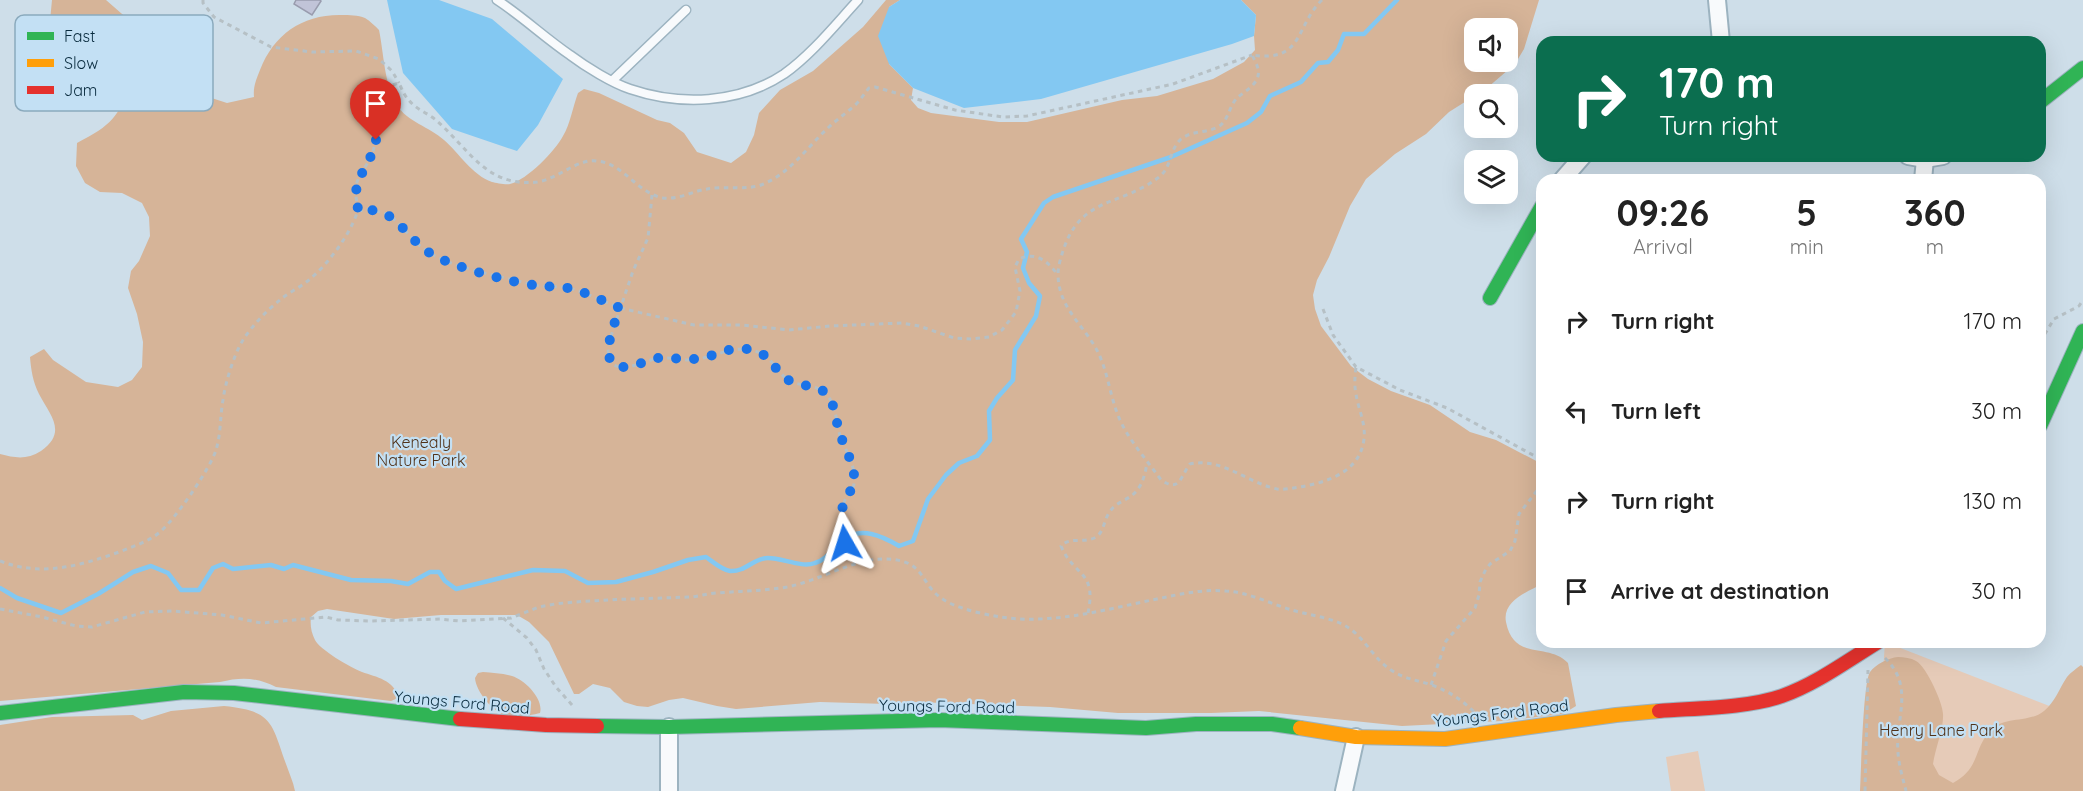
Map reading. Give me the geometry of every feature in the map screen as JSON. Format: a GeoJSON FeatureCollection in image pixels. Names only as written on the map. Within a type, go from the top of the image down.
{"type":"FeatureCollection","features":[{"type":"Feature","properties":{"kind":"street"},"geometry":{"type":"LineString","coordinates":[[1717,0],[1720,36]]}},
{"type":"Feature","properties":{"kind":"street"},"geometry":{"type":"LineString","coordinates":[[2046,97],[2083,68]]}},
{"type":"Feature","properties":{"kind":"street"},"geometry":{"type":"LineString","coordinates":[[1567,174],[1578,162]]}},
{"type":"Feature","properties":{"kind":"street"},"geometry":{"type":"LineString","coordinates":[[1490,298],[1536,217]]}},
{"type":"Feature","properties":{"kind":"street"},"geometry":{"type":"LineString","coordinates":[[2046,413],[2083,331]]}},
{"type":"Feature","properties":{"kind":"street","name":"Youngs Ford Road"},"geometry":{"type":"LineString","coordinates":[[0,713],[184,692],[224,693],[439,718],[546,725],[669,727],[939,720],[1146,728],[1196,724],[1272,724],[1356,737],[1444,739],[1616,715],[1758,702],[1782,696],[1807,685],[1870,648]]}},
{"type":"Feature","properties":{"kind":"street"},"geometry":{"type":"LineString","coordinates":[[669,727],[669,791]]}},
{"type":"Feature","properties":{"kind":"street"},"geometry":{"type":"LineString","coordinates":[[1344,791],[1356,737]]}},
{"type":"Feature","properties":{"kind":"lane"},"geometry":{"type":"LineString","coordinates":[[497,0],[517,13],[570,56],[628,88],[659,97],[695,100],[725,98],[756,89],[783,74],[808,54],[858,0]]}},
{"type":"Feature","properties":{"kind":"lane"},"geometry":{"type":"LineString","coordinates":[[613,80],[686,10]]}},
{"type":"Feature","properties":{"kind":"path"},"geometry":{"type":"LineString","coordinates":[[203,0],[212,15]]}},
{"type":"Feature","properties":{"kind":"path"},"geometry":{"type":"LineString","coordinates":[[213,16],[271,47],[312,52],[356,51],[379,59],[392,71],[412,105],[435,119],[471,157],[494,173],[524,182],[539,182],[588,160],[596,160],[615,168],[651,195],[671,198],[712,188],[760,186],[771,180],[804,154],[829,127],[856,104],[869,88],[875,87],[955,110],[1003,117],[1027,116],[1173,84],[1252,55],[1265,57],[1281,54],[1295,44],[1322,0]]}},
{"type":"Feature","properties":{"kind":"path"},"geometry":{"type":"LineString","coordinates":[[1058,276],[1066,241],[1082,217],[1098,205],[1133,192],[1157,179],[1166,171],[1176,144],[1183,137],[1217,128],[1224,122],[1235,101],[1258,76],[1258,67],[1252,55]]}},
{"type":"Feature","properties":{"kind":"path"},"geometry":{"type":"LineString","coordinates":[[0,561],[31,569],[66,568],[94,561],[147,541],[159,532],[181,507],[210,465],[219,438],[227,381],[244,339],[274,306],[310,280],[334,254],[358,211],[356,185],[372,154],[376,140],[379,104],[386,89],[399,83]]}},
{"type":"Feature","properties":{"kind":"path"},"geometry":{"type":"LineString","coordinates":[[651,195],[648,238],[640,252],[608,349],[612,364],[632,366],[656,358],[680,360],[703,358],[734,348],[746,349],[768,356],[790,382],[814,386],[829,398],[855,484],[845,499],[841,524],[845,543],[856,565]]}},
{"type":"Feature","properties":{"kind":"path"},"geometry":{"type":"LineString","coordinates":[[358,211],[369,209],[390,215],[420,246],[453,264],[539,286],[566,287],[620,308],[694,325],[742,325],[771,329],[902,323],[920,326],[954,338],[989,337],[1002,330],[1016,312],[1020,291],[1015,267],[1019,259],[1028,256],[1044,259],[1058,276],[1065,304],[1101,359],[1121,421],[1129,437],[1161,480],[1173,486],[1182,478],[1190,464],[1195,463],[1216,466],[1278,489],[1313,485],[1331,479],[1353,465],[1359,456],[1364,439],[1354,380],[1356,367]]}},
{"type":"Feature","properties":{"kind":"path"},"geometry":{"type":"LineString","coordinates":[[2046,332],[2054,319],[2079,306],[2083,300]]}},
{"type":"Feature","properties":{"kind":"path"},"geometry":{"type":"LineString","coordinates":[[1323,309],[1333,335],[1356,367],[1400,390],[1447,408],[1536,457]]}},
{"type":"Feature","properties":{"kind":"path"},"geometry":{"type":"LineString","coordinates":[[1088,613],[1091,593],[1088,583],[1061,546],[1068,541],[1086,541],[1095,538],[1113,508],[1134,494],[1140,486],[1148,462]]}},
{"type":"Feature","properties":{"kind":"path"},"geometry":{"type":"LineString","coordinates":[[1431,685],[1446,641],[1475,608],[1480,582],[1485,571],[1490,564],[1510,550],[1515,541],[1519,514],[1536,492]]}},
{"type":"Feature","properties":{"kind":"path"},"geometry":{"type":"LineString","coordinates":[[0,609],[76,626],[92,627],[145,612],[172,610],[222,615],[261,623],[326,617],[338,620],[393,621],[511,618],[539,607],[555,604],[649,597],[692,597],[788,587],[856,565],[885,559],[902,561],[914,566],[942,599],[958,607],[1017,619],[1048,620],[1208,590],[1229,591],[1329,619],[1348,627],[1388,668],[1408,679],[1431,685],[1461,699],[1490,733]]}},
{"type":"Feature","properties":{"kind":"path"},"geometry":{"type":"LineString","coordinates":[[504,618],[527,638],[536,650],[544,669],[556,687],[573,705],[578,725]]}},
{"type":"Feature","properties":{"kind":"path"},"geometry":{"type":"LineString","coordinates":[[1865,791],[1873,648]]}},
{"type":"Feature","properties":{"kind":"path"},"geometry":{"type":"LineString","coordinates":[[1875,648],[1892,665],[1900,678],[1902,694],[1898,753],[1906,791]]}},
{"type":"Feature","properties":{"kind":"green space","name":"Kenealy Nature Park"},"geometry":{"type":"Polygon","coordinates":[[[52,0],[106,0],[123,15],[51,15],[52,0]]]}},
{"type":"Feature","properties":{"kind":"green space","name":"Kenealy Nature Park"},"geometry":{"type":"Polygon","coordinates":[[[886,0],[900,0],[889,7],[889,64],[913,88],[911,100],[918,108],[931,113],[999,122],[1027,122],[1122,100],[1157,96],[1213,79],[1244,62],[1255,50],[1256,15],[1241,0],[1539,0],[1524,49],[1518,59],[1518,18],[1464,18],[1464,72],[1506,72],[1492,84],[1464,84],[1464,103],[1449,112],[1426,134],[1395,154],[1366,179],[1350,206],[1317,280],[1313,295],[1321,326],[1351,366],[1368,379],[1391,391],[1430,405],[1470,432],[1496,440],[1536,461],[1536,587],[1512,603],[1508,608],[1506,622],[1516,642],[1532,650],[1551,653],[1568,663],[1576,706],[1563,714],[1502,721],[1402,726],[1259,711],[1118,713],[1050,707],[916,702],[887,704],[820,702],[736,709],[683,698],[648,707],[624,702],[610,688],[593,684],[579,694],[574,694],[549,642],[529,622],[517,615],[441,615],[394,619],[327,609],[318,611],[311,617],[312,631],[318,644],[351,667],[389,683],[398,698],[391,701],[276,687],[262,681],[235,679],[0,701],[0,454],[21,457],[36,454],[49,444],[54,437],[55,430],[52,416],[35,385],[30,357],[44,349],[53,360],[86,382],[118,387],[132,380],[142,367],[143,342],[128,288],[131,271],[139,261],[150,236],[149,217],[142,203],[122,193],[100,192],[85,183],[76,166],[77,143],[99,131],[118,111],[213,111],[213,98],[227,103],[254,97],[256,80],[266,57],[282,37],[303,22],[315,18],[351,15],[362,17],[379,30],[389,88],[401,111],[444,140],[485,179],[508,184],[532,171],[554,149],[570,121],[578,93],[584,89],[599,93],[657,120],[670,123],[684,133],[697,152],[731,163],[746,152],[754,135],[759,113],[780,90],[813,71],[863,27],[886,0]]]}},
{"type":"Feature","properties":{"kind":"green space","name":"Henry Lane Park"},"geometry":{"type":"Polygon","coordinates":[[[1885,648],[1900,648],[2083,719],[2083,791],[1875,791],[1885,648]]]}},
{"type":"Feature","properties":{"kind":"green space","name":"Henry Lane Park"},"geometry":{"type":"Polygon","coordinates":[[[1898,657],[1912,659],[1920,664],[1937,694],[1943,720],[1933,764],[1939,775],[1953,783],[1968,771],[1989,732],[2001,723],[2031,717],[2044,711],[2067,677],[2081,665],[2083,667],[2083,791],[1860,791],[1868,679],[1870,672],[1876,666],[1898,657]]]}},
{"type":"Feature","properties":{"kind":"green space"},"geometry":{"type":"Polygon","coordinates":[[[478,673],[517,678],[536,696],[540,713],[510,717],[496,710],[478,689],[475,678],[478,673]]]}},
{"type":"Feature","properties":{"kind":"green space"},"geometry":{"type":"Polygon","coordinates":[[[224,706],[252,711],[268,721],[277,738],[295,791],[0,791],[0,725],[52,717],[133,715],[142,720],[171,711],[224,706]]]}},
{"type":"Feature","properties":{"kind":"green space"},"geometry":{"type":"Polygon","coordinates":[[[1698,751],[1705,791],[1671,791],[1666,757],[1698,751]]]}},
{"type":"Feature","properties":{"kind":"water"},"geometry":{"type":"Polygon","coordinates":[[[387,0],[439,0],[492,19],[563,79],[538,125],[517,151],[452,129],[403,73],[387,0]]]}},
{"type":"Feature","properties":{"kind":"water"},"geometry":{"type":"Polygon","coordinates":[[[900,0],[1241,0],[1256,15],[1254,36],[1232,44],[1041,99],[964,108],[913,88],[889,64],[878,36],[889,7],[900,0]]]}},
{"type":"Feature","properties":{"kind":"building"},"geometry":{"type":"Polygon","coordinates":[[[296,0],[321,1],[312,15],[294,4],[296,0]]]}},
{"type":"Feature","properties":{"kind":"waterway"},"geometry":{"type":"LineString","coordinates":[[0,588],[17,598],[61,613],[133,572],[151,566],[168,573],[181,590],[199,590],[213,568],[223,564],[233,569],[271,565],[284,569],[293,565],[351,580],[391,581],[408,584],[430,572],[439,572],[445,581],[456,589],[533,570],[565,571],[588,583],[616,582],[688,560],[706,557],[730,571],[736,571],[758,560],[768,558],[810,564],[823,559],[843,540],[864,533],[879,536],[899,546],[913,541],[928,499],[946,475],[959,463],[977,456],[990,440],[989,411],[1013,380],[1015,350],[1036,316],[1040,296],[1029,283],[1023,268],[1027,252],[1021,239],[1044,203],[1053,197],[1171,157],[1247,123],[1261,112],[1270,96],[1301,82],[1318,63],[1328,62],[1338,50],[1344,34],[1364,34],[1397,0]]}},
{"type":"Feature","properties":{"kind":"traffic: fast"},"geometry":{"type":"LineString","coordinates":[[2046,97],[2083,68]]}},
{"type":"Feature","properties":{"kind":"traffic: fast"},"geometry":{"type":"LineString","coordinates":[[1490,298],[1536,217]]}},
{"type":"Feature","properties":{"kind":"traffic: fast"},"geometry":{"type":"LineString","coordinates":[[2046,413],[2083,331]]}},
{"type":"Feature","properties":{"kind":"traffic: fast"},"geometry":{"type":"LineString","coordinates":[[0,713],[184,692],[234,693],[460,719]]}},
{"type":"Feature","properties":{"kind":"traffic: fast"},"geometry":{"type":"LineString","coordinates":[[597,726],[669,727],[939,720],[1146,728],[1196,724],[1272,724],[1300,728]]}},
{"type":"Feature","properties":{"kind":"traffic: slow"},"geometry":{"type":"LineString","coordinates":[[1300,728],[1356,737],[1445,739],[1659,711]]}},
{"type":"Feature","properties":{"kind":"traffic: jam"},"geometry":{"type":"LineString","coordinates":[[1659,711],[1738,705],[1782,696],[1819,679],[1868,648]]}},
{"type":"Feature","properties":{"kind":"traffic: jam"},"geometry":{"type":"LineString","coordinates":[[460,719],[597,726]]}},
{"type":"Feature","properties":{"kind":"route"},"geometry":{"type":"LineString","coordinates":[[376,140],[372,154],[356,185],[358,211],[369,209],[390,215],[420,246],[453,264],[539,286],[566,287],[620,308],[608,349],[612,364],[622,367],[632,366],[656,358],[691,360],[734,348],[746,349],[768,356],[790,382],[814,386],[822,391],[833,406],[855,484],[845,499],[842,510],[842,535],[845,543]]}}]}
